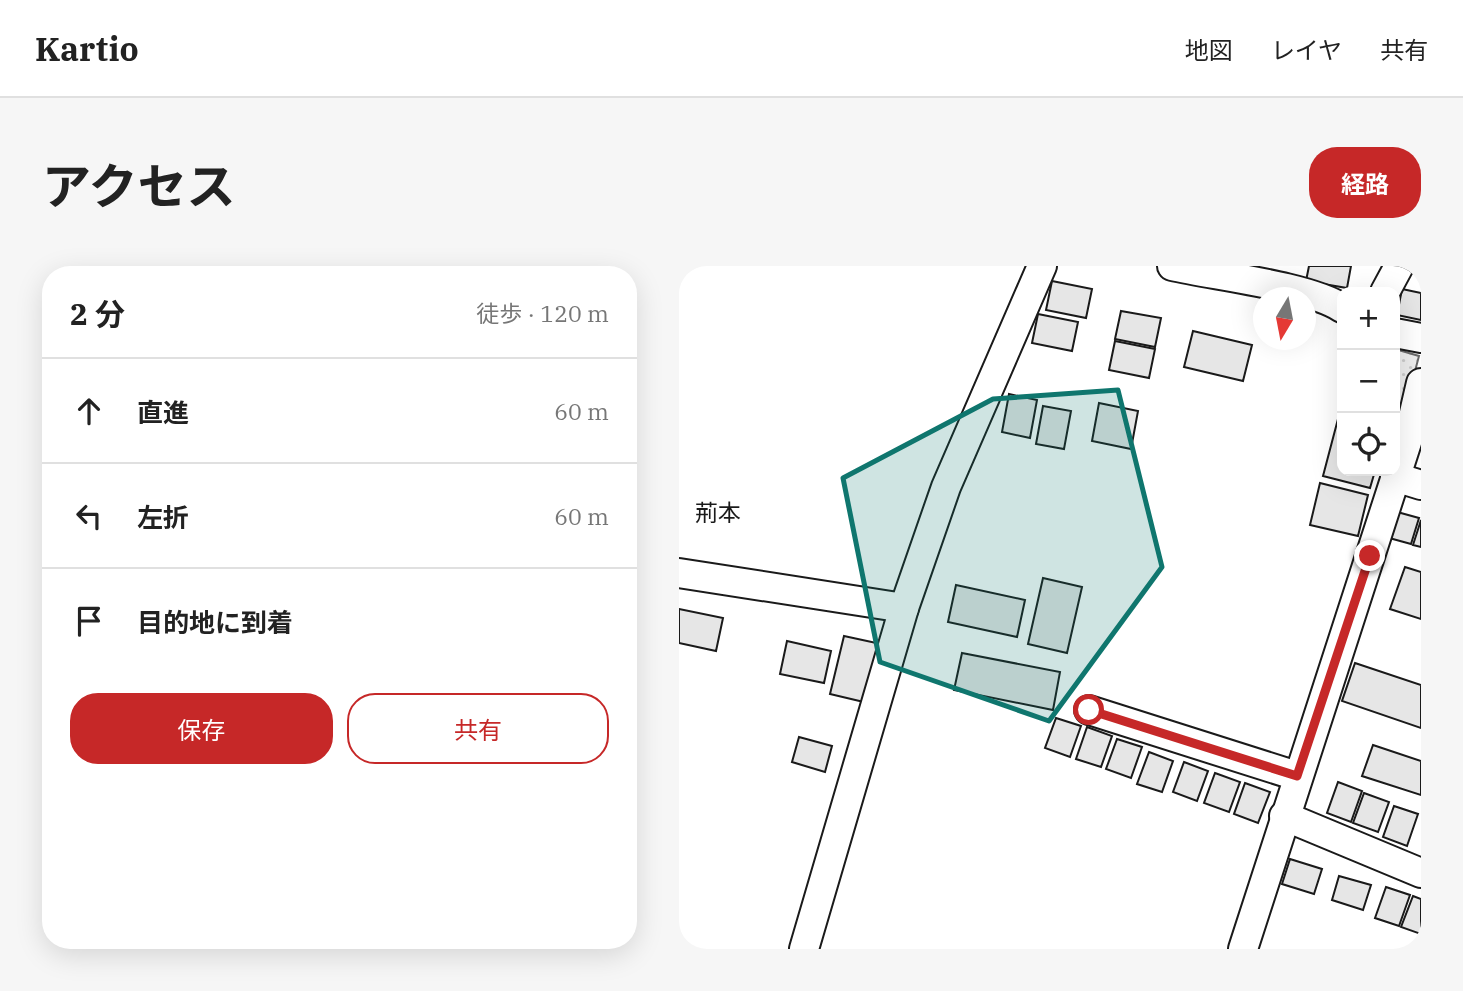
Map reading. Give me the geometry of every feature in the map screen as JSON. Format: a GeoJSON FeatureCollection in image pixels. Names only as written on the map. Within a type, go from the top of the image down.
{"type":"FeatureCollection","features":[{"type":"Feature","properties":{"kind":"street"},"geometry":{"type":"LineString","coordinates":[[804,949],[904,608],[946,487],[1042,266]]}},
{"type":"Feature","properties":{"kind":"street"},"geometry":{"type":"LineString","coordinates":[[1172,266],[1278,288],[1337,304]]}},
{"type":"Feature","properties":{"kind":"street"},"geometry":{"type":"LineString","coordinates":[[1388,287],[1399,266]]}},
{"type":"Feature","properties":{"kind":"street"},"geometry":{"type":"LineString","coordinates":[[1400,334],[1421,338]]}},
{"type":"Feature","properties":{"kind":"street"},"geometry":{"type":"LineString","coordinates":[[1243,949],[1297,776],[1408,481],[1421,383]]}},
{"type":"Feature","properties":{"kind":"street"},"geometry":{"type":"LineString","coordinates":[[679,573],[904,608]]}},
{"type":"Feature","properties":{"kind":"street"},"geometry":{"type":"LineString","coordinates":[[1089,710],[1297,776]]}},
{"type":"Feature","properties":{"kind":"street"},"geometry":{"type":"LineString","coordinates":[[1284,816],[1421,873]]}},
{"type":"Feature","properties":{"kind":"highlighted area"},"geometry":{"type":"Polygon","coordinates":[[[1118,390],[1162,567],[1049,721],[880,662],[843,478],[993,399],[1118,390]]]}},
{"type":"Feature","properties":{"kind":"shaded area"},"geometry":{"type":"Polygon","coordinates":[[[1400,350],[1419,356],[1400,424],[1400,350]]]}},
{"type":"Feature","properties":{"kind":"building"},"geometry":{"type":"Polygon","coordinates":[[[1309,266],[1351,266],[1347,287],[1306,281],[1309,266]]]}},
{"type":"Feature","properties":{"kind":"building"},"geometry":{"type":"Polygon","coordinates":[[[1052,281],[1092,289],[1086,318],[1046,310],[1052,281]]]}},
{"type":"Feature","properties":{"kind":"building"},"geometry":{"type":"Polygon","coordinates":[[[1402,289],[1421,293],[1421,320],[1400,316],[1402,289]]]}},
{"type":"Feature","properties":{"kind":"building"},"geometry":{"type":"Polygon","coordinates":[[[1121,311],[1161,318],[1155,347],[1115,339],[1121,311]]]}},
{"type":"Feature","properties":{"kind":"building"},"geometry":{"type":"Polygon","coordinates":[[[1038,314],[1078,322],[1072,351],[1032,343],[1038,314]]]}},
{"type":"Feature","properties":{"kind":"building"},"geometry":{"type":"Polygon","coordinates":[[[1193,331],[1252,345],[1243,381],[1184,367],[1193,331]]]}},
{"type":"Feature","properties":{"kind":"building"},"geometry":{"type":"Polygon","coordinates":[[[1115,341],[1155,349],[1149,378],[1109,370],[1115,341]]]}},
{"type":"Feature","properties":{"kind":"building"},"geometry":{"type":"Polygon","coordinates":[[[1009,394],[1037,400],[1030,438],[1002,432],[1009,394]]]}},
{"type":"Feature","properties":{"kind":"building"},"geometry":{"type":"Polygon","coordinates":[[[1099,403],[1138,411],[1131,449],[1092,441],[1099,403]]]}},
{"type":"Feature","properties":{"kind":"building"},"geometry":{"type":"Polygon","coordinates":[[[1043,406],[1071,411],[1064,449],[1036,444],[1043,406]]]}},
{"type":"Feature","properties":{"kind":"building"},"geometry":{"type":"Polygon","coordinates":[[[1337,423],[1337,476],[1374,476],[1370,488],[1323,476],[1337,423]]]}},
{"type":"Feature","properties":{"kind":"building"},"geometry":{"type":"Polygon","coordinates":[[[1320,483],[1368,495],[1358,536],[1310,525],[1320,483]]]}},
{"type":"Feature","properties":{"kind":"building"},"geometry":{"type":"Polygon","coordinates":[[[1390,510],[1419,518],[1411,544],[1382,536],[1390,510]]]}},
{"type":"Feature","properties":{"kind":"building"},"geometry":{"type":"Polygon","coordinates":[[[1421,520],[1421,547],[1413,545],[1421,520]]]}},
{"type":"Feature","properties":{"kind":"building"},"geometry":{"type":"Polygon","coordinates":[[[1405,567],[1421,572],[1421,619],[1390,609],[1405,567]]]}},
{"type":"Feature","properties":{"kind":"building"},"geometry":{"type":"Polygon","coordinates":[[[1043,578],[1082,587],[1067,653],[1028,644],[1043,578]]]}},
{"type":"Feature","properties":{"kind":"building"},"geometry":{"type":"Polygon","coordinates":[[[956,585],[1025,600],[1017,637],[948,622],[956,585]]]}},
{"type":"Feature","properties":{"kind":"building"},"geometry":{"type":"Polygon","coordinates":[[[679,609],[723,618],[716,651],[679,643],[679,609]]]}},
{"type":"Feature","properties":{"kind":"building"},"geometry":{"type":"Polygon","coordinates":[[[844,636],[881,644],[868,703],[830,694],[844,636]]]}},
{"type":"Feature","properties":{"kind":"building"},"geometry":{"type":"Polygon","coordinates":[[[787,641],[831,651],[824,683],[780,674],[787,641]]]}},
{"type":"Feature","properties":{"kind":"building"},"geometry":{"type":"Polygon","coordinates":[[[962,653],[1060,672],[1053,710],[954,690],[962,653]]]}},
{"type":"Feature","properties":{"kind":"building"},"geometry":{"type":"Polygon","coordinates":[[[1355,663],[1421,685],[1421,728],[1342,701],[1355,663]]]}},
{"type":"Feature","properties":{"kind":"building"},"geometry":{"type":"Polygon","coordinates":[[[1056,718],[1081,726],[1070,757],[1045,748],[1056,718]]]}},
{"type":"Feature","properties":{"kind":"building"},"geometry":{"type":"Polygon","coordinates":[[[1087,727],[1112,736],[1101,767],[1076,759],[1087,727]]]}},
{"type":"Feature","properties":{"kind":"building"},"geometry":{"type":"Polygon","coordinates":[[[799,737],[832,746],[825,772],[792,762],[799,737]]]}},
{"type":"Feature","properties":{"kind":"building"},"geometry":{"type":"Polygon","coordinates":[[[1117,739],[1142,747],[1131,778],[1106,769],[1117,739]]]}},
{"type":"Feature","properties":{"kind":"building"},"geometry":{"type":"Polygon","coordinates":[[[1373,745],[1421,761],[1421,795],[1362,776],[1373,745]]]}},
{"type":"Feature","properties":{"kind":"building"},"geometry":{"type":"Polygon","coordinates":[[[1149,752],[1173,761],[1162,792],[1137,784],[1149,752]]]}},
{"type":"Feature","properties":{"kind":"building"},"geometry":{"type":"Polygon","coordinates":[[[1184,762],[1208,771],[1197,801],[1173,792],[1184,762]]]}},
{"type":"Feature","properties":{"kind":"building"},"geometry":{"type":"Polygon","coordinates":[[[1215,773],[1240,782],[1229,812],[1204,803],[1215,773]]]}},
{"type":"Feature","properties":{"kind":"building"},"geometry":{"type":"Polygon","coordinates":[[[1338,782],[1362,791],[1351,822],[1327,813],[1338,782]]]}},
{"type":"Feature","properties":{"kind":"building"},"geometry":{"type":"Polygon","coordinates":[[[1245,783],[1270,792],[1258,823],[1234,814],[1245,783]]]}},
{"type":"Feature","properties":{"kind":"building"},"geometry":{"type":"Polygon","coordinates":[[[1364,793],[1389,802],[1378,832],[1353,823],[1364,793]]]}},
{"type":"Feature","properties":{"kind":"building"},"geometry":{"type":"Polygon","coordinates":[[[1394,806],[1418,814],[1407,846],[1383,837],[1394,806]]]}},
{"type":"Feature","properties":{"kind":"building"},"geometry":{"type":"Polygon","coordinates":[[[1290,859],[1322,869],[1314,894],[1282,884],[1290,859]]]}},
{"type":"Feature","properties":{"kind":"building"},"geometry":{"type":"Polygon","coordinates":[[[1339,876],[1371,885],[1363,910],[1332,900],[1339,876]]]}},
{"type":"Feature","properties":{"kind":"building"},"geometry":{"type":"Polygon","coordinates":[[[1386,887],[1410,895],[1399,926],[1375,918],[1386,887]]]}},
{"type":"Feature","properties":{"kind":"building"},"geometry":{"type":"Polygon","coordinates":[[[1413,896],[1421,899],[1421,934],[1401,927],[1413,896]]]}},
{"type":"Feature","properties":{"kind":"district","name":"荊本"},"geometry":{"type":"Point","coordinates":[718,513]}},
{"type":"Feature","properties":{"kind":"route"},"geometry":{"type":"LineString","coordinates":[[1089,710],[1297,776],[1370,556]]}}]}
